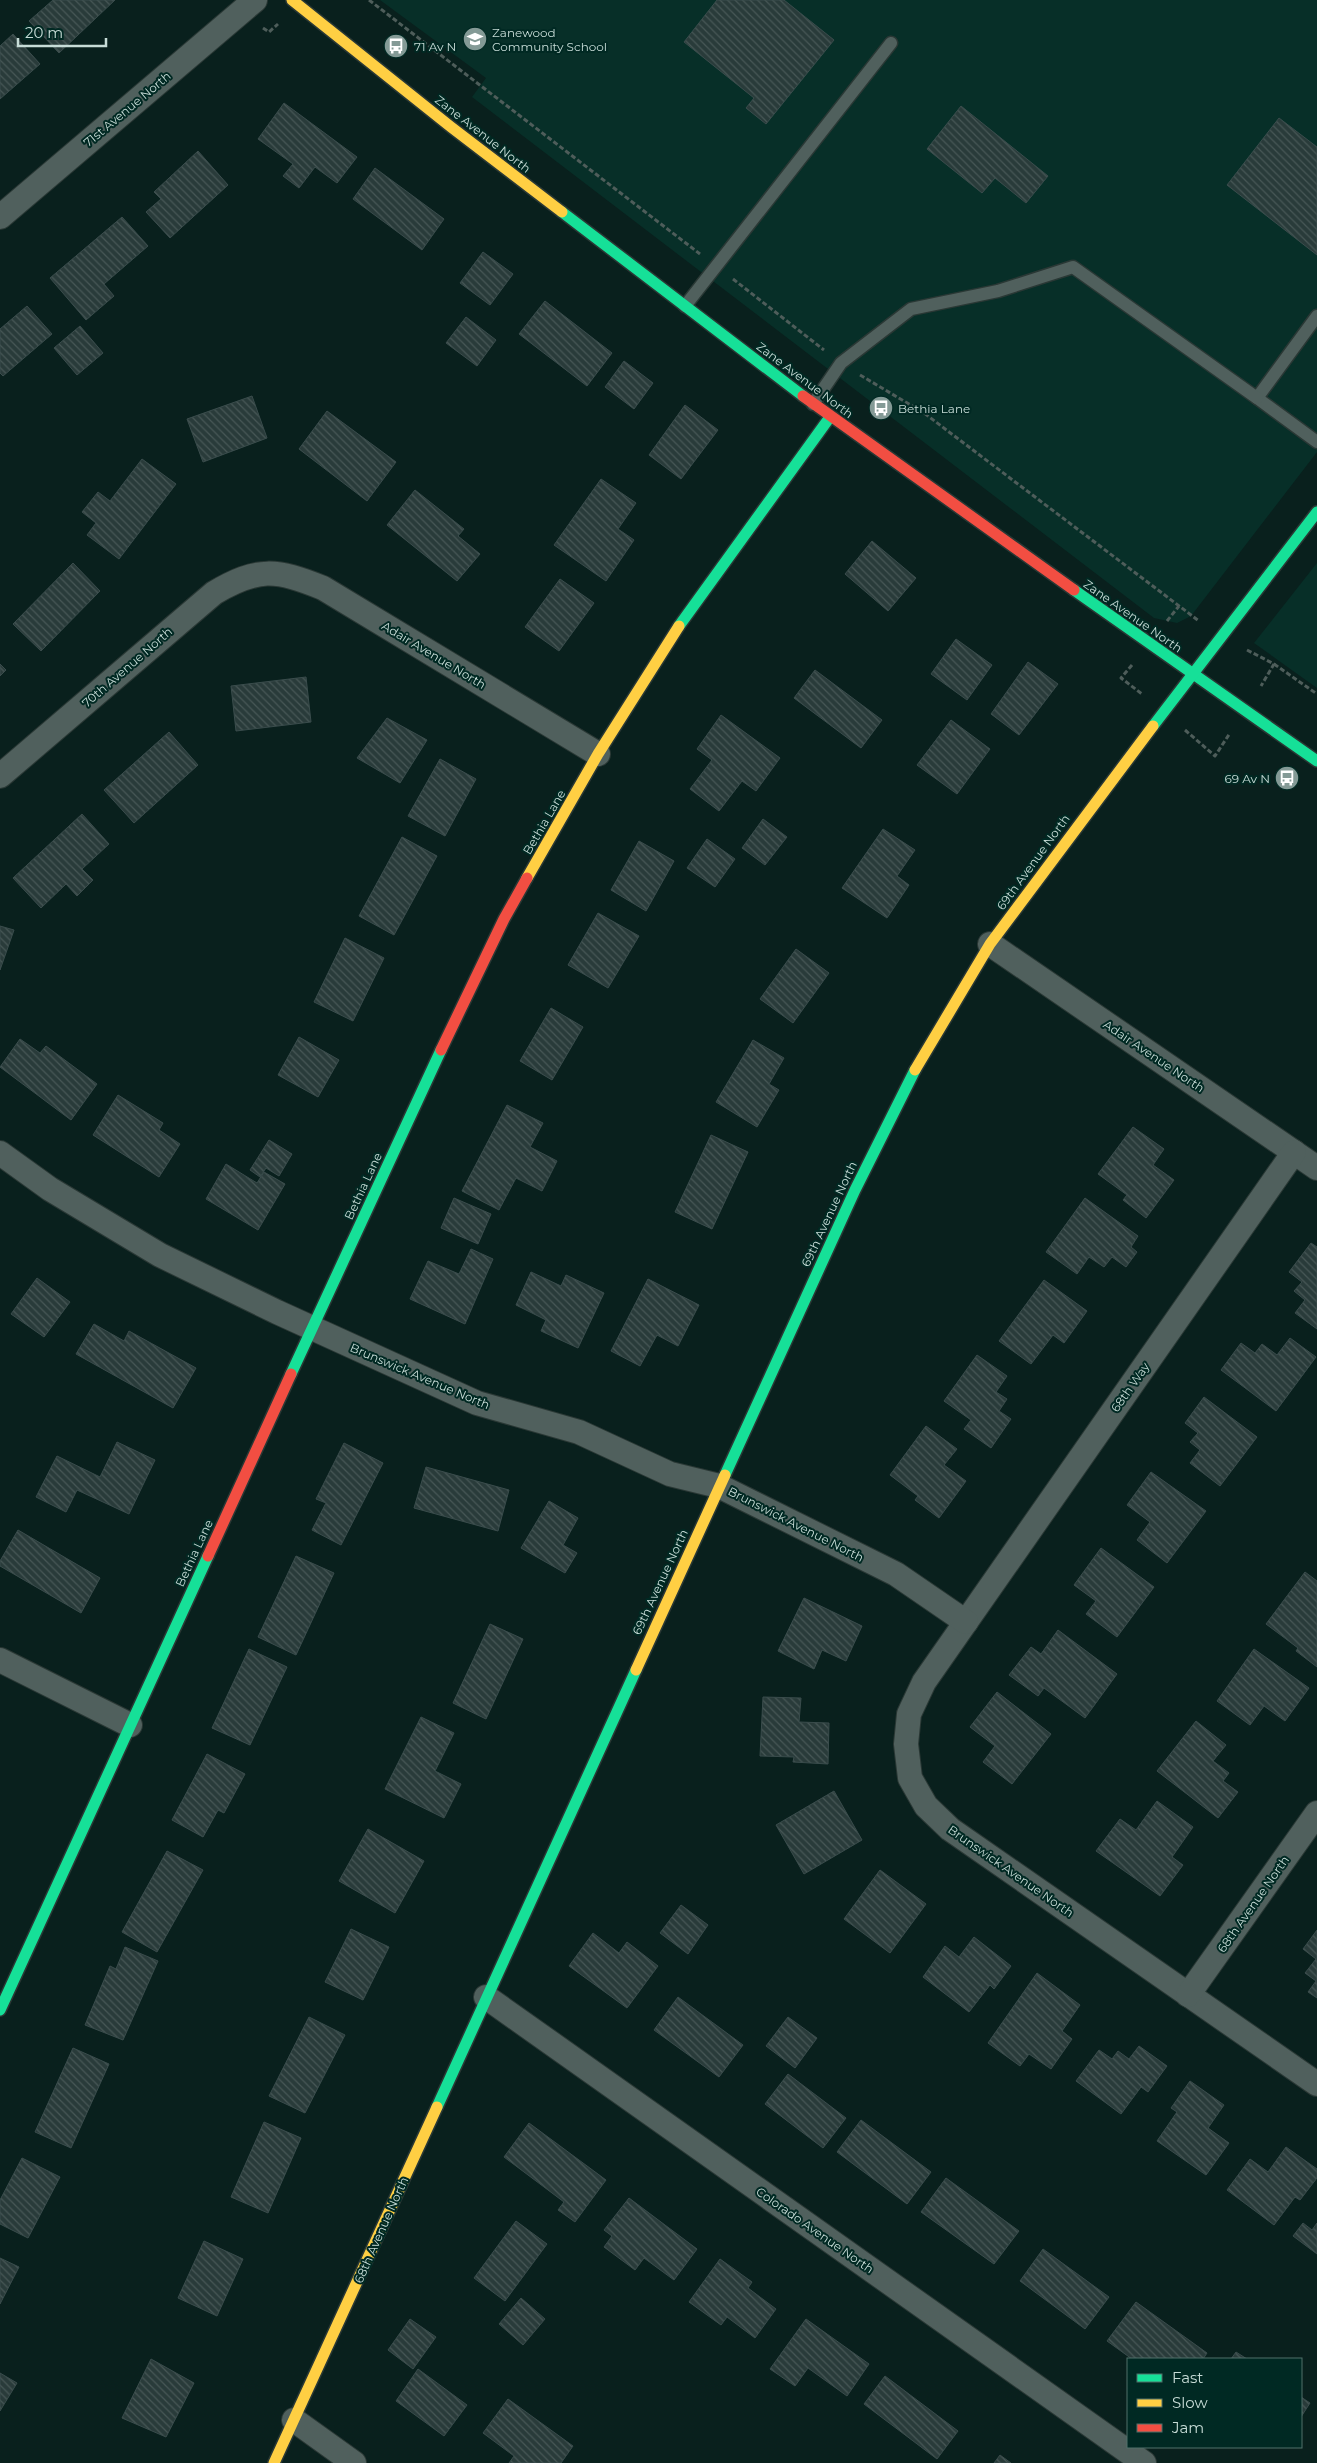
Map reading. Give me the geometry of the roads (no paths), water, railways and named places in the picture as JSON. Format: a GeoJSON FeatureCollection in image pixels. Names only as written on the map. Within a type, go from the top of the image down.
{"type":"FeatureCollection","features":[{"type":"Feature","properties":{"kind":"street","name":"71st Avenue North"},"geometry":{"type":"LineString","coordinates":[[0,217],[255,0]]}},
{"type":"Feature","properties":{"kind":"street","name":"Zane Avenue North"},"geometry":{"type":"LineString","coordinates":[[292,0],[451,127],[830,417],[1317,761]]}},
{"type":"Feature","properties":{"kind":"street","name":"Bethia Lane"},"geometry":{"type":"LineString","coordinates":[[0,2010],[428,1076],[504,919],[598,754],[681,623],[830,417]]}},
{"type":"Feature","properties":{"kind":"street","name":"69th Avenue North"},"geometry":{"type":"LineString","coordinates":[[486,1997],[855,1190],[910,1080],[990,944],[1076,826],[1317,512]]}},
{"type":"Feature","properties":{"kind":"street","name":"Adair Avenue North"},"geometry":{"type":"LineString","coordinates":[[263,572],[294,576],[322,588],[598,754]]}},
{"type":"Feature","properties":{"kind":"street","name":"70th Avenue North"},"geometry":{"type":"LineString","coordinates":[[0,776],[214,593],[235,580],[263,572]]}},
{"type":"Feature","properties":{"kind":"street","name":"Adair Avenue North"},"geometry":{"type":"LineString","coordinates":[[990,944],[1317,1168]]}},
{"type":"Feature","properties":{"kind":"street","name":"68th Way"},"geometry":{"type":"LineString","coordinates":[[966,1622],[1294,1152]]}},
{"type":"Feature","properties":{"kind":"street","name":"Brunswick Avenue North"},"geometry":{"type":"LineString","coordinates":[[0,1153],[50,1188],[160,1255],[312,1329],[477,1403],[579,1432],[670,1474],[719,1486],[896,1574],[966,1622],[924,1682],[909,1714],[906,1744],[910,1778],[926,1806],[950,1829],[1317,2084]]}},
{"type":"Feature","properties":{"kind":"street"},"geometry":{"type":"LineString","coordinates":[[0,1660],[130,1725]]}},
{"type":"Feature","properties":{"kind":"street","name":"68th Avenue North"},"geometry":{"type":"LineString","coordinates":[[1188,1995],[1317,1813]]}},
{"type":"Feature","properties":{"kind":"street","name":"68th Avenue North"},"geometry":{"type":"LineString","coordinates":[[274,2463],[486,1997]]}},
{"type":"Feature","properties":{"kind":"street","name":"Colorado Avenue North"},"geometry":{"type":"LineString","coordinates":[[486,1997],[1144,2463]]}},
{"type":"Feature","properties":{"kind":"street"},"geometry":{"type":"LineString","coordinates":[[294,2420],[354,2463]]}},
{"type":"Feature","properties":{"kind":"lane"},"geometry":{"type":"LineString","coordinates":[[685,306],[891,43]]}},
{"type":"Feature","properties":{"kind":"lane"},"geometry":{"type":"LineString","coordinates":[[813,404],[841,363],[911,309],[998,291],[1073,268],[1317,442]]}},
{"type":"Feature","properties":{"kind":"lane"},"geometry":{"type":"LineString","coordinates":[[1257,398],[1317,316]]}},
{"type":"Feature","properties":{"kind":"place","name":"Zanewood Community School"},"geometry":{"type":"Point","coordinates":[475,39]}},
{"type":"Feature","properties":{"kind":"place","name":"71 Av N"},"geometry":{"type":"Point","coordinates":[396,46]}},
{"type":"Feature","properties":{"kind":"place","name":"Bethia Lane"},"geometry":{"type":"Point","coordinates":[881,408]}},
{"type":"Feature","properties":{"kind":"place","name":"69 Av N"},"geometry":{"type":"Point","coordinates":[1287,778]}}]}
